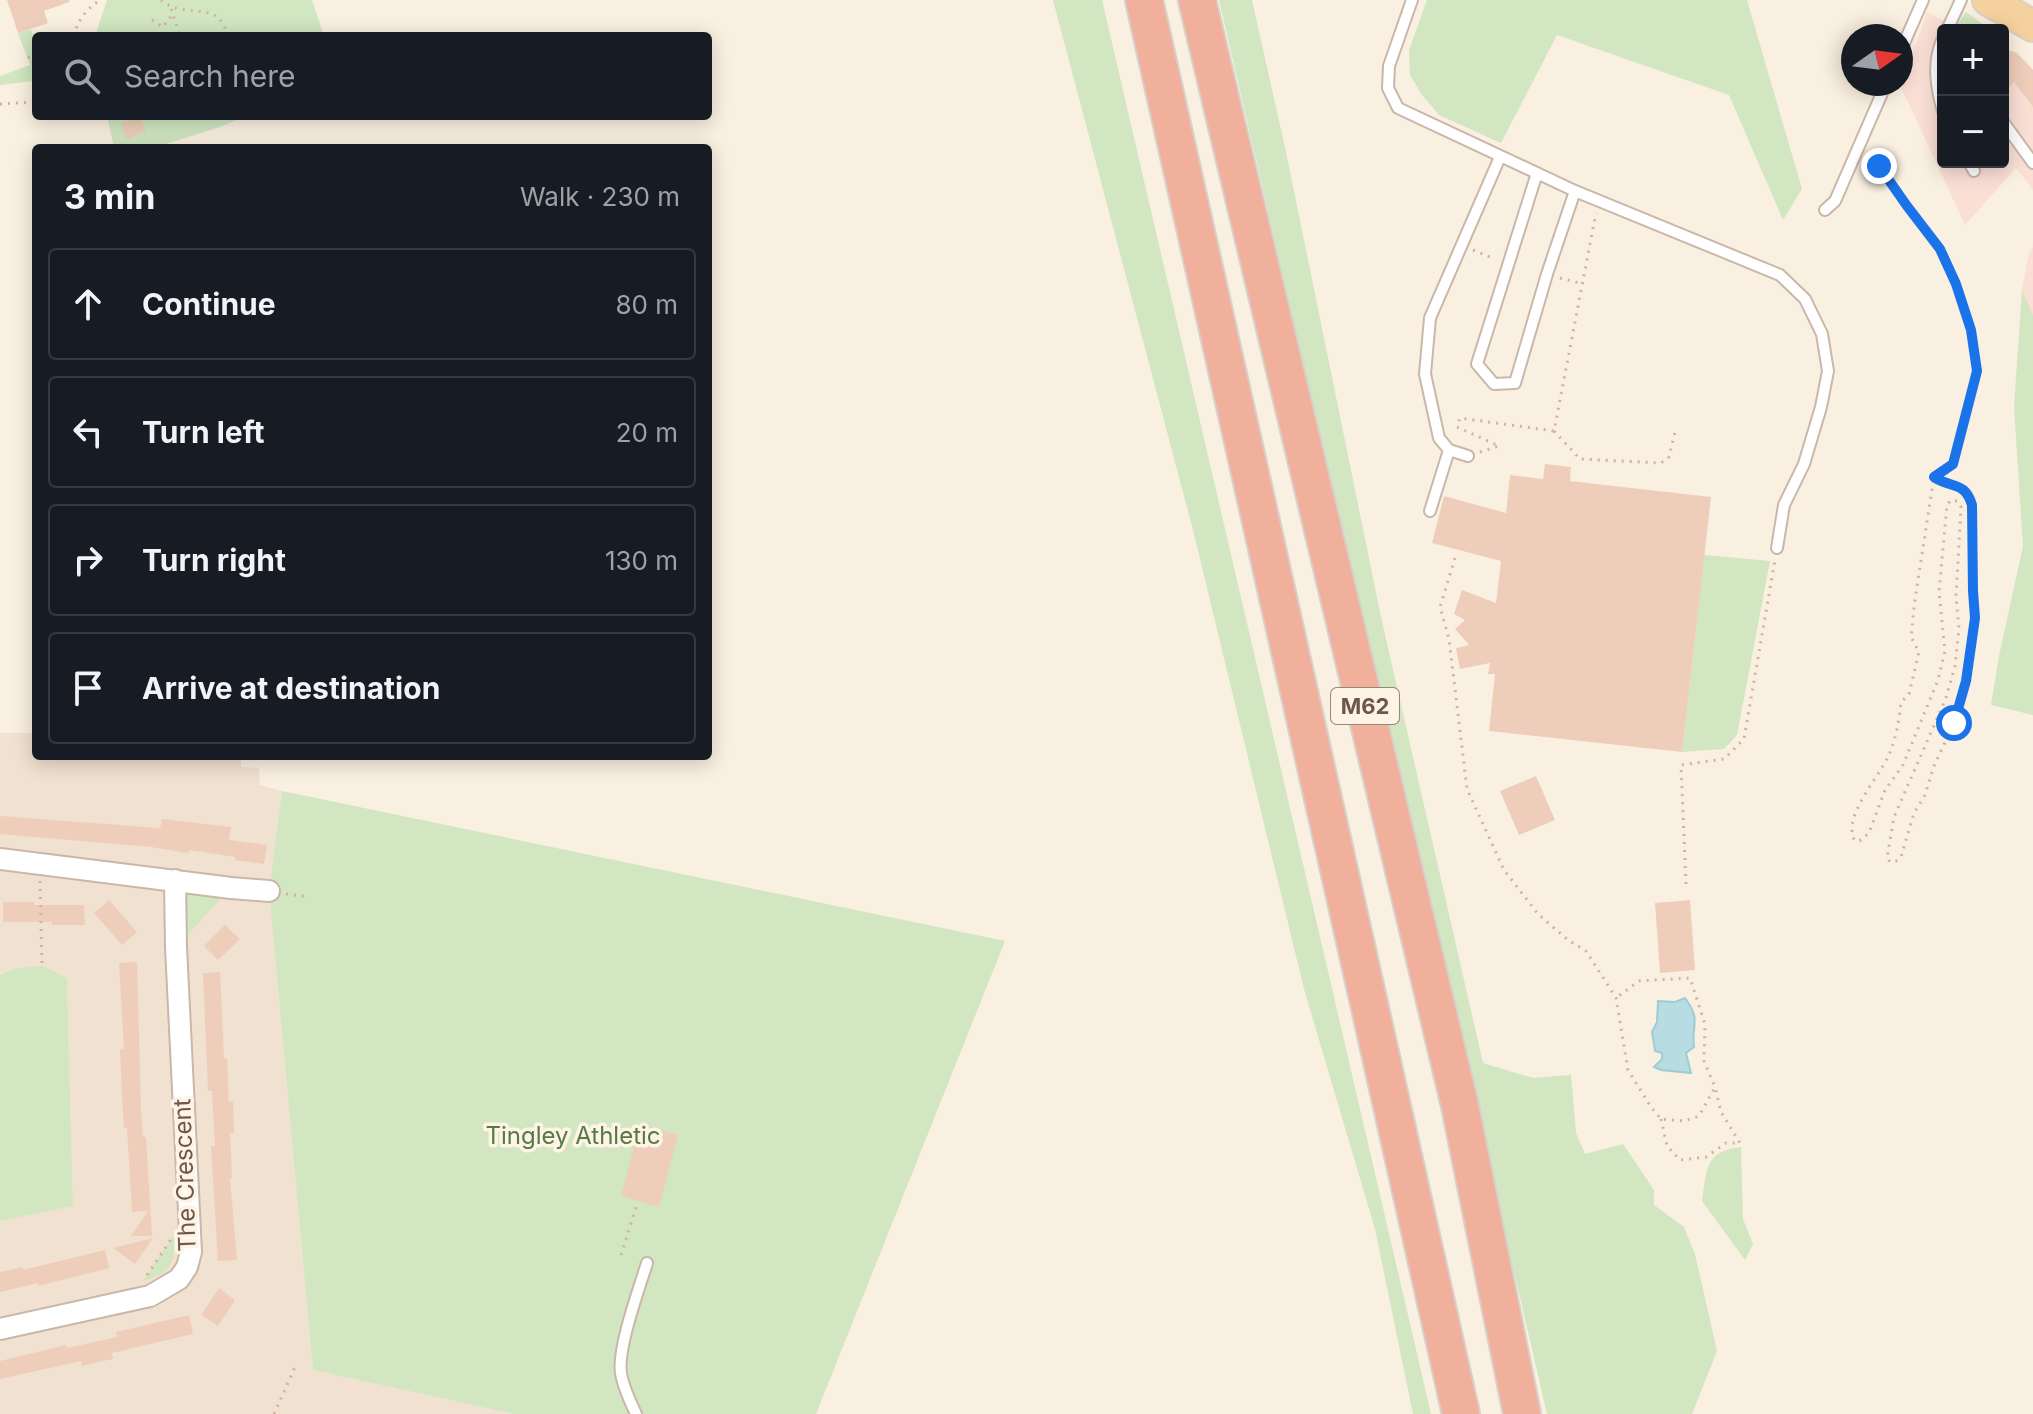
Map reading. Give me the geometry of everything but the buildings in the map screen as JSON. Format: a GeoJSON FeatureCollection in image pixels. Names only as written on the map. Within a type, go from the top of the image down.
{"type":"FeatureCollection","features":[{"type":"Feature","properties":{"kind":"highway","name":"M62"},"geometry":{"type":"LineString","coordinates":[[1144,0],[1461,1414]]}},
{"type":"Feature","properties":{"kind":"highway","name":"M62"},"geometry":{"type":"LineString","coordinates":[[1197,0],[1460,1106],[1522,1414]]}},
{"type":"Feature","properties":{"kind":"main road"},"geometry":{"type":"LineString","coordinates":[[1988,0],[2033,26]]}},
{"type":"Feature","properties":{"kind":"street"},"geometry":{"type":"LineString","coordinates":[[0,859],[269,891]]}},
{"type":"Feature","properties":{"kind":"street","name":"The Crescent"},"geometry":{"type":"LineString","coordinates":[[0,1329],[150,1296],[179,1279],[187,1267],[191,1252],[176,963],[175,880]]}},
{"type":"Feature","properties":{"kind":"lane"},"geometry":{"type":"LineString","coordinates":[[1412,0],[1389,66],[1388,88],[1398,108],[1575,191],[1780,275],[1805,299],[1822,334],[1828,371],[1804,464],[1784,505],[1777,548]]}},
{"type":"Feature","properties":{"kind":"lane"},"geometry":{"type":"LineString","coordinates":[[1912,24],[1923,0]]}},
{"type":"Feature","properties":{"kind":"lane"},"geometry":{"type":"LineString","coordinates":[[1950,24],[1961,0]]}},
{"type":"Feature","properties":{"kind":"lane"},"geometry":{"type":"LineString","coordinates":[[1937,59],[1937,92]]}},
{"type":"Feature","properties":{"kind":"lane"},"geometry":{"type":"LineString","coordinates":[[1825,210],[1835,201],[1881,96]]}},
{"type":"Feature","properties":{"kind":"lane"},"geometry":{"type":"LineString","coordinates":[[2009,130],[2033,163]]}},
{"type":"Feature","properties":{"kind":"lane"},"geometry":{"type":"LineString","coordinates":[[1468,456],[1449,450],[1439,438],[1425,374],[1430,318],[1500,157]]}},
{"type":"Feature","properties":{"kind":"lane"},"geometry":{"type":"LineString","coordinates":[[1537,173],[1477,364],[1494,384],[1515,383],[1575,191]]}},
{"type":"Feature","properties":{"kind":"lane"},"geometry":{"type":"LineString","coordinates":[[1430,511],[1449,450]]}},
{"type":"Feature","properties":{"kind":"lane"},"geometry":{"type":"LineString","coordinates":[[636,1414],[620,1370],[621,1352],[647,1263]]}},
{"type":"Feature","properties":{"kind":"path"},"geometry":{"type":"LineString","coordinates":[[75,32],[79,19],[100,0]]}},
{"type":"Feature","properties":{"kind":"path"},"geometry":{"type":"LineString","coordinates":[[161,0],[175,9],[208,12],[221,20],[226,32]]}},
{"type":"Feature","properties":{"kind":"path"},"geometry":{"type":"LineString","coordinates":[[169,6],[174,12],[179,32]]}},
{"type":"Feature","properties":{"kind":"path"},"geometry":{"type":"LineString","coordinates":[[152,20],[163,27],[174,12]]}},
{"type":"Feature","properties":{"kind":"path"},"geometry":{"type":"LineString","coordinates":[[28,58],[32,56]]}},
{"type":"Feature","properties":{"kind":"path"},"geometry":{"type":"LineString","coordinates":[[0,104],[32,102]]}},
{"type":"Feature","properties":{"kind":"path"},"geometry":{"type":"LineString","coordinates":[[1861,142],[1940,249],[1956,284],[1971,330],[1977,371],[1953,464],[1934,477],[1911,637],[1919,652],[1909,694],[1901,702],[1898,727],[1887,758],[1851,824],[1851,835],[1855,841],[1869,833],[1885,790],[1903,765],[1938,680],[1945,651],[1939,592],[1941,552],[1947,505],[1951,500],[1957,501],[1961,507],[1956,597],[1959,628],[1955,666],[1946,698],[1894,817],[1887,858],[1890,862],[1901,857],[1914,813],[1925,795],[1934,766],[1954,723],[1966,681],[1975,618],[1972,505],[1969,493],[1934,477]]}},
{"type":"Feature","properties":{"kind":"path"},"geometry":{"type":"LineString","coordinates":[[1554,431],[1598,201]]}},
{"type":"Feature","properties":{"kind":"path"},"geometry":{"type":"LineString","coordinates":[[1468,456],[1499,446],[1457,427],[1460,418],[1554,431],[1580,459],[1661,463],[1669,457],[1676,428]]}},
{"type":"Feature","properties":{"kind":"path"},"geometry":{"type":"LineString","coordinates":[[1686,884],[1681,765],[1724,759],[1744,739],[1777,548]]}},
{"type":"Feature","properties":{"kind":"path"},"geometry":{"type":"LineString","coordinates":[[1455,558],[1440,607],[1449,639],[1467,789],[1504,870],[1538,914],[1586,951],[1616,998],[1628,1070],[1661,1119],[1667,1146],[1680,1160],[1706,1157],[1726,1143],[1740,1143],[1721,1112],[1704,1061],[1705,1024],[1690,978],[1639,981],[1616,998]]}},
{"type":"Feature","properties":{"kind":"path"},"geometry":{"type":"LineString","coordinates":[[40,864],[42,966]]}},
{"type":"Feature","properties":{"kind":"path"},"geometry":{"type":"LineString","coordinates":[[269,891],[310,897]]}},
{"type":"Feature","properties":{"kind":"path"},"geometry":{"type":"LineString","coordinates":[[1661,1119],[1684,1121],[1699,1116],[1715,1087]]}},
{"type":"Feature","properties":{"kind":"path"},"geometry":{"type":"LineString","coordinates":[[621,1255],[637,1204]]}},
{"type":"Feature","properties":{"kind":"path"},"geometry":{"type":"LineString","coordinates":[[129,1301],[189,1213]]}},
{"type":"Feature","properties":{"kind":"path"},"geometry":{"type":"LineString","coordinates":[[274,1414],[295,1367]]}},
{"type":"Feature","properties":{"kind":"shaded area"},"geometry":{"type":"Polygon","coordinates":[[[1927,12],[1952,24],[1937,24],[1937,165],[1905,96],[1913,96],[1913,52],[1927,12]]]}},
{"type":"Feature","properties":{"kind":"shaded area"},"geometry":{"type":"Polygon","coordinates":[[[2009,50],[2017,53],[2033,70],[2033,190],[2016,168],[1965,225],[1939,168],[2009,168],[2009,50]]]}},
{"type":"Feature","properties":{"kind":"shaded area"},"geometry":{"type":"Polygon","coordinates":[[[2033,247],[2033,315],[2022,289],[2033,247]]]}},
{"type":"Feature","properties":{"kind":"shaded area"},"geometry":{"type":"Polygon","coordinates":[[[0,733],[32,733],[32,760],[241,760],[241,767],[259,768],[260,785],[282,791],[269,891],[313,1370],[513,1414],[0,1414],[0,1221],[73,1206],[67,978],[12,969],[0,975],[0,733]]]}},
{"type":"Feature","properties":{"kind":"green space"},"geometry":{"type":"Polygon","coordinates":[[[107,0],[312,0],[323,32],[96,32],[107,0]]]}},
{"type":"Feature","properties":{"kind":"green space"},"geometry":{"type":"Polygon","coordinates":[[[1053,0],[1102,0],[1431,1414],[1413,1414],[1375,1229],[1304,989],[1193,530],[1053,0]]]}},
{"type":"Feature","properties":{"kind":"green space"},"geometry":{"type":"Polygon","coordinates":[[[1219,0],[1252,0],[1381,617],[1483,1063],[1533,1078],[1571,1075],[1576,1133],[1585,1154],[1623,1144],[1654,1190],[1654,1205],[1684,1227],[1695,1254],[1717,1351],[1692,1414],[1547,1414],[1219,0]]]}},
{"type":"Feature","properties":{"kind":"green space"},"geometry":{"type":"Polygon","coordinates":[[[1427,0],[1747,0],[1802,189],[1783,220],[1729,95],[1557,35],[1501,143],[1439,115],[1410,75],[1409,50],[1427,0]]]}},
{"type":"Feature","properties":{"kind":"green space"},"geometry":{"type":"Polygon","coordinates":[[[1966,12],[1983,24],[1957,24],[1966,12]]]}},
{"type":"Feature","properties":{"kind":"green space"},"geometry":{"type":"Polygon","coordinates":[[[31,29],[32,32],[32,81],[0,85],[0,76],[30,65],[18,33],[31,29]]]}},
{"type":"Feature","properties":{"kind":"green space"},"geometry":{"type":"Polygon","coordinates":[[[108,120],[237,120],[166,144],[113,144],[108,120]]]}},
{"type":"Feature","properties":{"kind":"green space"},"geometry":{"type":"Polygon","coordinates":[[[2022,289],[2033,315],[2033,715],[1991,705],[2023,546],[2014,407],[2022,289]]]}},
{"type":"Feature","properties":{"kind":"green space"},"geometry":{"type":"Polygon","coordinates":[[[1704,555],[1770,561],[1737,735],[1724,749],[1682,752],[1704,555]]]}},
{"type":"Feature","properties":{"kind":"green space","name":"Tingley Athletic"},"geometry":{"type":"Polygon","coordinates":[[[282,791],[1005,941],[816,1414],[513,1414],[313,1370],[269,891],[282,791]]]}},
{"type":"Feature","properties":{"kind":"green space"},"geometry":{"type":"Polygon","coordinates":[[[175,880],[231,888],[176,947],[175,880]]]}},
{"type":"Feature","properties":{"kind":"green space"},"geometry":{"type":"Polygon","coordinates":[[[42,966],[67,978],[73,1206],[0,1221],[0,975],[12,969],[42,966]]]}},
{"type":"Feature","properties":{"kind":"green space"},"geometry":{"type":"Polygon","coordinates":[[[1741,1147],[1743,1219],[1753,1244],[1745,1260],[1702,1201],[1707,1171],[1714,1158],[1729,1149],[1741,1147]]]}},
{"type":"Feature","properties":{"kind":"green space"},"geometry":{"type":"Polygon","coordinates":[[[174,1235],[170,1266],[143,1281],[174,1235]]]}},
{"type":"Feature","properties":{"kind":"water"},"geometry":{"type":"Polygon","coordinates":[[[1685,998],[1695,1017],[1694,1047],[1686,1053],[1691,1073],[1661,1070],[1654,1067],[1662,1059],[1662,1053],[1655,1051],[1652,1032],[1657,1022],[1658,1001],[1675,1002],[1685,998]]]}},
{"type":"Feature","properties":{"kind":"route"},"geometry":{"type":"LineString","coordinates":[[1879,166],[1940,249],[1956,284],[1971,330],[1977,371],[1953,464],[1934,477],[1969,493],[1972,505],[1975,618],[1966,681],[1954,723]]}}]}
